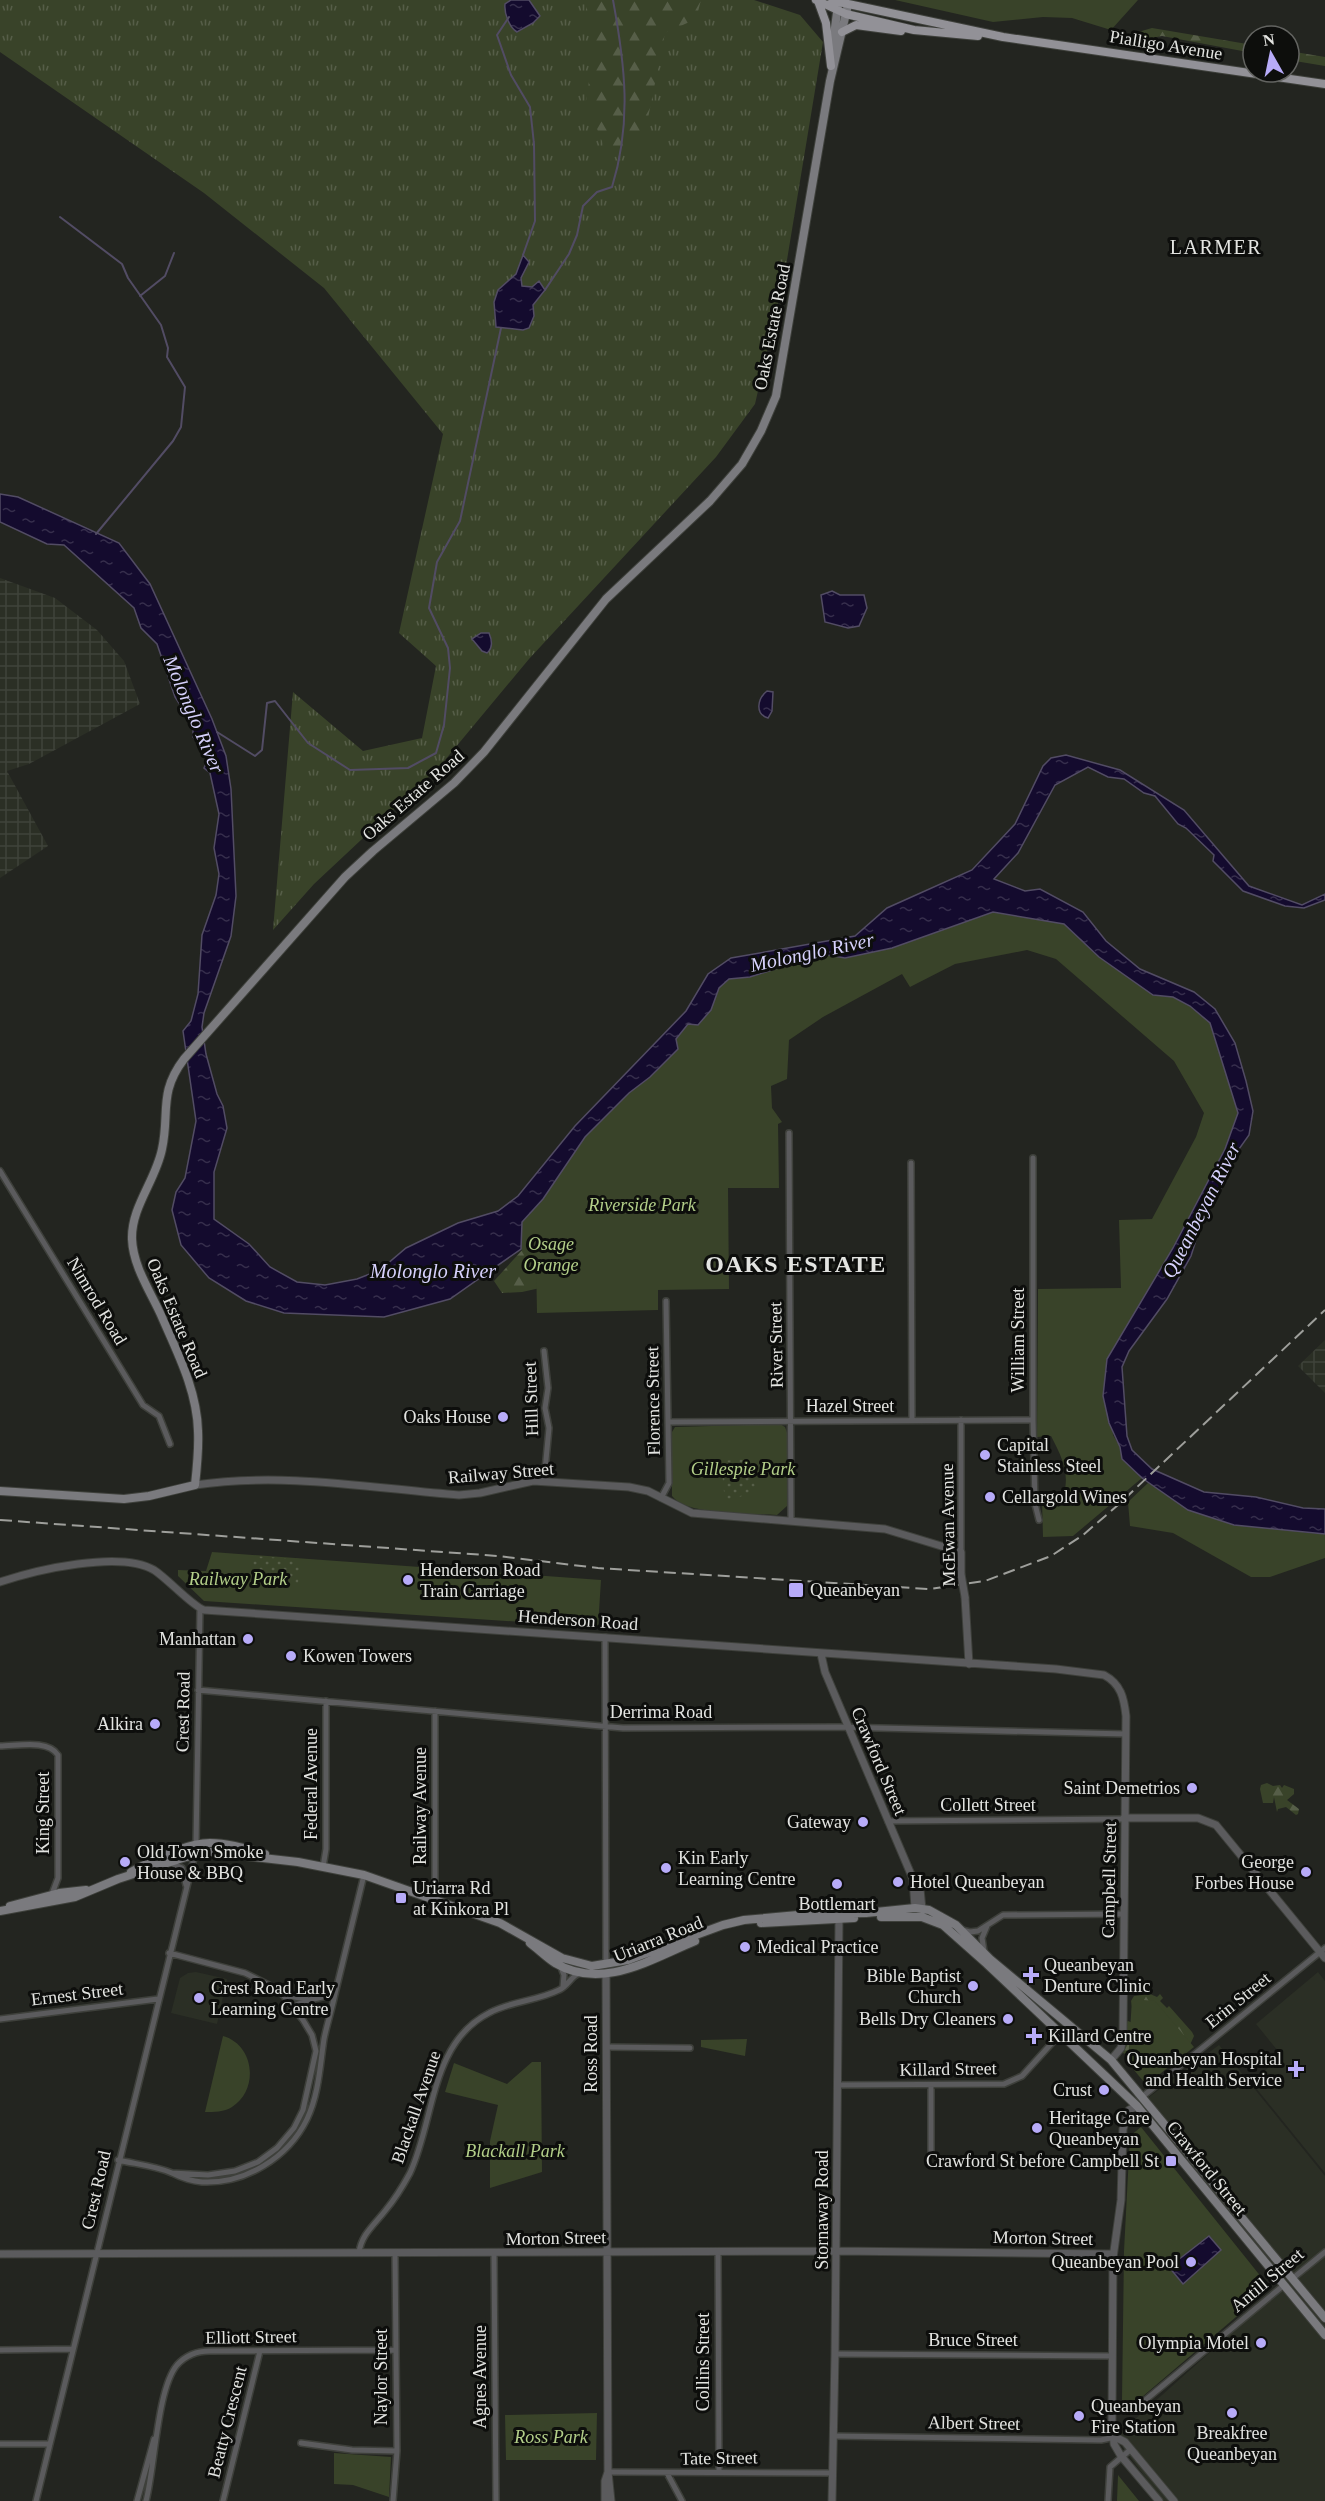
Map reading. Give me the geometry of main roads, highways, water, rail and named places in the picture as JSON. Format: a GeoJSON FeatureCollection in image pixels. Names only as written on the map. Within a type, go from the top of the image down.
{"type":"FeatureCollection","features":[{"type":"Feature","properties":{"kind":"main road","name":"Pialligo Avenue"},"geometry":{"type":"LineString","coordinates":[[817,0],[914,30],[962,36],[1003,37]]}},
{"type":"Feature","properties":{"kind":"main road"},"geometry":{"type":"LineString","coordinates":[[817,0],[826,22],[831,70]]}},
{"type":"Feature","properties":{"kind":"main road","name":"Pialligo Avenue"},"geometry":{"type":"LineString","coordinates":[[840,7],[1003,37],[1325,84]]}},
{"type":"Feature","properties":{"kind":"main road","name":"Oaks Estate Road"},"geometry":{"type":"LineString","coordinates":[[831,70],[842,32],[840,7]]}},
{"type":"Feature","properties":{"kind":"main road","name":"Oaks Estate Road"},"geometry":{"type":"LineString","coordinates":[[195,1485],[199,1432],[192,1394],[181,1360],[136,1261],[132,1237],[136,1215],[160,1159],[165,1137],[165,1102],[168,1088],[184,1059],[345,877],[373,850],[454,783],[484,752],[606,599],[710,501],[742,464],[761,432],[776,396],[840,7]]}},
{"type":"Feature","properties":{"kind":"main road"},"geometry":{"type":"LineString","coordinates":[[842,32],[856,26],[898,31],[914,30]]}},
{"type":"Feature","properties":{"kind":"main road","name":"Railway Street"},"geometry":{"type":"LineString","coordinates":[[0,1491],[124,1499],[149,1496],[195,1485]]}},
{"type":"Feature","properties":{"kind":"main road","name":"Uriarra Road"},"geometry":{"type":"LineString","coordinates":[[118,1880],[148,1863],[196,1845],[213,1843],[230,1845],[364,1875],[514,1929],[569,1961],[585,1965],[606,1965],[628,1960],[738,1921],[791,1915],[830,1916]]}},
{"type":"Feature","properties":{"kind":"main road","name":"Crest Road"},"geometry":{"type":"LineString","coordinates":[[195,1854],[196,1845]]}},
{"type":"Feature","properties":{"kind":"main road","name":"Uriarra Road"},"geometry":{"type":"LineString","coordinates":[[0,1910],[75,1897],[195,1854],[216,1852],[298,1862]]}},
{"type":"Feature","properties":{"kind":"main road","name":"Uriarra Road"},"geometry":{"type":"LineString","coordinates":[[0,1910],[50,1895],[98,1887]]}},
{"type":"Feature","properties":{"kind":"main road"},"geometry":{"type":"LineString","coordinates":[[830,1916],[839,1923],[919,1911]]}},
{"type":"Feature","properties":{"kind":"main road","name":"Uriarra Road"},"geometry":{"type":"LineString","coordinates":[[514,1929],[559,1965],[583,1973],[606,1974],[624,1970],[710,1934],[734,1927],[830,1916],[919,1911]]}},
{"type":"Feature","properties":{"kind":"main road","name":"Crawford Street"},"geometry":{"type":"LineString","coordinates":[[919,1911],[944,1916],[990,1959],[1111,2060],[1325,2318]]}},
{"type":"Feature","properties":{"kind":"main road","name":"Crawford Street"},"geometry":{"type":"LineString","coordinates":[[919,1911],[950,1931],[1137,2106],[1325,2335]]}},
{"type":"Feature","properties":{"kind":"main road","name":"Ross Road"},"geometry":{"type":"LineString","coordinates":[[606,1965],[606,1974]]}},
{"type":"Feature","properties":{"kind":"main road","name":"Killard Street"},"geometry":{"type":"LineString","coordinates":[[1061,2033],[1068,2023]]}},
{"type":"Feature","properties":{"kind":"main road"},"geometry":{"type":"LineString","coordinates":[[1137,2106],[1142,2097]]}},
{"type":"Feature","properties":{"kind":"main road","name":"Antill Street"},"geometry":{"type":"LineString","coordinates":[[1284,2286],[1292,2279]]}},
{"type":"Feature","properties":{"kind":"water"},"geometry":{"type":"Polygon","coordinates":[[[511,0],[529,0],[540,16],[517,32],[509,23],[505,11],[505,4],[511,0]]]}},
{"type":"Feature","properties":{"kind":"water"},"geometry":{"type":"Polygon","coordinates":[[[523,255],[529,262],[521,278],[522,286],[532,287],[539,281],[545,290],[533,305],[534,316],[529,328],[523,330],[496,327],[494,302],[498,290],[516,274],[523,255]]]}},
{"type":"Feature","properties":{"kind":"water"},"geometry":{"type":"Polygon","coordinates":[[[0,494],[18,497],[119,543],[150,584],[212,719],[226,756],[231,789],[236,896],[231,936],[204,1013],[202,1027],[206,1054],[217,1094],[223,1106],[227,1128],[214,1172],[214,1219],[249,1244],[270,1267],[297,1282],[325,1285],[357,1279],[380,1270],[406,1248],[458,1223],[498,1211],[518,1196],[575,1126],[686,1011],[708,974],[731,958],[855,936],[887,908],[972,870],[1015,824],[1043,766],[1051,758],[1066,755],[1120,770],[1184,810],[1249,886],[1302,905],[1325,894],[1325,900],[1304,908],[1285,906],[1243,891],[1213,861],[1214,855],[1186,828],[1178,824],[1155,796],[1144,793],[1124,779],[1108,777],[1088,767],[1055,785],[1018,853],[994,879],[1025,891],[1040,889],[1083,912],[1106,941],[1140,969],[1194,992],[1215,1009],[1235,1043],[1253,1111],[1249,1135],[1234,1156],[1224,1183],[1202,1221],[1191,1256],[1167,1299],[1129,1351],[1122,1367],[1127,1436],[1132,1450],[1152,1469],[1204,1492],[1256,1497],[1303,1508],[1325,1509],[1325,1534],[1234,1525],[1188,1510],[1142,1478],[1122,1459],[1120,1447],[1109,1423],[1103,1396],[1107,1359],[1173,1248],[1225,1149],[1238,1113],[1210,1023],[1190,1006],[1173,997],[1153,995],[1099,957],[1064,924],[993,912],[892,948],[845,958],[822,954],[750,977],[729,979],[719,988],[711,1010],[698,1025],[688,1024],[676,1039],[678,1049],[585,1137],[543,1199],[522,1222],[521,1249],[450,1299],[384,1317],[284,1313],[246,1301],[209,1278],[181,1245],[172,1210],[176,1192],[185,1178],[196,1121],[183,1031],[191,1021],[198,994],[202,935],[216,895],[219,874],[214,848],[219,814],[210,773],[204,768],[209,757],[193,737],[193,725],[175,697],[157,644],[141,628],[134,608],[64,545],[47,544],[0,522],[0,494]]]}},
{"type":"Feature","properties":{"kind":"water"},"geometry":{"type":"Polygon","coordinates":[[[832,591],[840,595],[864,595],[867,608],[859,626],[848,628],[825,622],[821,595],[832,591]]]}},
{"type":"Feature","properties":{"kind":"water"},"geometry":{"type":"Polygon","coordinates":[[[481,633],[489,633],[490,636],[491,646],[487,653],[482,651],[472,639],[481,633]]]}},
{"type":"Feature","properties":{"kind":"water"},"geometry":{"type":"Polygon","coordinates":[[[767,691],[773,692],[772,711],[768,718],[759,710],[759,702],[767,691]]]}},
{"type":"Feature","properties":{"kind":"water"},"geometry":{"type":"Polygon","coordinates":[[[1209,2236],[1221,2250],[1183,2284],[1169,2267],[1209,2236]]]}},
{"type":"Feature","properties":{"kind":"waterway"},"geometry":{"type":"LineString","coordinates":[[545,290],[569,254],[577,235],[583,206],[597,192],[612,187],[618,163],[622,140],[624,94],[621,48],[613,0]]}},
{"type":"Feature","properties":{"kind":"waterway"},"geometry":{"type":"LineString","coordinates":[[509,17],[497,35],[511,75],[530,107],[534,144],[535,221],[523,255]]}},
{"type":"Feature","properties":{"kind":"waterway"},"geometry":{"type":"LineString","coordinates":[[60,217],[122,264],[128,278],[161,325],[168,348],[167,357],[185,387],[181,427],[173,441],[96,534]]}},
{"type":"Feature","properties":{"kind":"waterway"},"geometry":{"type":"LineString","coordinates":[[140,296],[165,276],[174,253]]}},
{"type":"Feature","properties":{"kind":"waterway","name":"Molonglo River"},"geometry":{"type":"LineString","coordinates":[[217,732],[255,756],[262,750],[267,703],[275,701],[308,743],[350,770],[408,768],[436,753],[444,725],[450,668],[448,648],[429,608],[437,562],[460,521],[501,328]]}},
{"type":"Feature","properties":{"kind":"railway"},"geometry":{"type":"LineString","coordinates":[[0,1520],[498,1556],[598,1568],[929,1589],[985,1581],[1051,1556],[1083,1535],[1118,1505],[1325,1310]]}},
{"type":"Feature","properties":{"kind":"place","name":"Oaks House"},"geometry":{"type":"Point","coordinates":[503,1417]}},
{"type":"Feature","properties":{"kind":"place","name":"Capital Stainless Steel"},"geometry":{"type":"Point","coordinates":[985,1455]}},
{"type":"Feature","properties":{"kind":"place","name":"Cellargold Wines"},"geometry":{"type":"Point","coordinates":[990,1497]}},
{"type":"Feature","properties":{"kind":"place","name":"Henderson Road Train Carriage"},"geometry":{"type":"Point","coordinates":[408,1580]}},
{"type":"Feature","properties":{"kind":"place","name":"Queanbeyan"},"geometry":{"type":"Point","coordinates":[796,1590]}},
{"type":"Feature","properties":{"kind":"place","name":"Manhattan"},"geometry":{"type":"Point","coordinates":[248,1639]}},
{"type":"Feature","properties":{"kind":"place","name":"Kowen Towers"},"geometry":{"type":"Point","coordinates":[291,1656]}},
{"type":"Feature","properties":{"kind":"place","name":"Alkira"},"geometry":{"type":"Point","coordinates":[155,1724]}},
{"type":"Feature","properties":{"kind":"place","name":"Saint Demetrios"},"geometry":{"type":"Point","coordinates":[1192,1788]}},
{"type":"Feature","properties":{"kind":"place","name":"Gateway"},"geometry":{"type":"Point","coordinates":[863,1822]}},
{"type":"Feature","properties":{"kind":"place","name":"Old Town Smoke House & BBQ"},"geometry":{"type":"Point","coordinates":[125,1862]}},
{"type":"Feature","properties":{"kind":"place","name":"Kin Early Learning Centre"},"geometry":{"type":"Point","coordinates":[666,1868]}},
{"type":"Feature","properties":{"kind":"place","name":"George Forbes House"},"geometry":{"type":"Point","coordinates":[1306,1872]}},
{"type":"Feature","properties":{"kind":"place","name":"Hotel Queanbeyan"},"geometry":{"type":"Point","coordinates":[898,1882]}},
{"type":"Feature","properties":{"kind":"place","name":"Bottlemart"},"geometry":{"type":"Point","coordinates":[837,1884]}},
{"type":"Feature","properties":{"kind":"place","name":"Uriarra Rd at Kinkora Pl"},"geometry":{"type":"Point","coordinates":[401,1898]}},
{"type":"Feature","properties":{"kind":"place","name":"Medical Practice"},"geometry":{"type":"Point","coordinates":[745,1947]}},
{"type":"Feature","properties":{"kind":"place","name":"Queanbeyan Denture Clinic"},"geometry":{"type":"Point","coordinates":[1031,1975]}},
{"type":"Feature","properties":{"kind":"place","name":"Bible Baptist Church"},"geometry":{"type":"Point","coordinates":[973,1986]}},
{"type":"Feature","properties":{"kind":"place","name":"Crest Road Early Learning Centre"},"geometry":{"type":"Point","coordinates":[199,1998]}},
{"type":"Feature","properties":{"kind":"place","name":"Bells Dry Cleaners"},"geometry":{"type":"Point","coordinates":[1008,2019]}},
{"type":"Feature","properties":{"kind":"place","name":"Killard Centre"},"geometry":{"type":"Point","coordinates":[1034,2036]}},
{"type":"Feature","properties":{"kind":"place","name":"Queanbeyan Hospital and Health Service"},"geometry":{"type":"Point","coordinates":[1296,2069]}},
{"type":"Feature","properties":{"kind":"place","name":"Crust"},"geometry":{"type":"Point","coordinates":[1104,2090]}},
{"type":"Feature","properties":{"kind":"place","name":"Heritage Care Queanbeyan"},"geometry":{"type":"Point","coordinates":[1037,2128]}},
{"type":"Feature","properties":{"kind":"place","name":"Crawford St before Campbell St"},"geometry":{"type":"Point","coordinates":[1171,2161]}},
{"type":"Feature","properties":{"kind":"place","name":"Queanbeyan Pool"},"geometry":{"type":"Point","coordinates":[1191,2262]}},
{"type":"Feature","properties":{"kind":"place","name":"Olympia Motel"},"geometry":{"type":"Point","coordinates":[1261,2343]}},
{"type":"Feature","properties":{"kind":"place","name":"Breakfree Queanbeyan"},"geometry":{"type":"Point","coordinates":[1232,2413]}},
{"type":"Feature","properties":{"kind":"place","name":"Queanbeyan Fire Station"},"geometry":{"type":"Point","coordinates":[1079,2416]}},
{"type":"Feature","properties":{"kind":"district","name":"LARMER"},"geometry":{"type":"Point","coordinates":[1216,247]}},
{"type":"Feature","properties":{"kind":"district","name":"OAKS ESTATE"},"geometry":{"type":"Point","coordinates":[796,1264]}},
{"type":"Feature","properties":{"kind":"park label","name":"Riverside Park"},"geometry":{"type":"Point","coordinates":[642,1205]}},
{"type":"Feature","properties":{"kind":"park label","name":"Osage Orange"},"geometry":{"type":"Point","coordinates":[551,1254]}},
{"type":"Feature","properties":{"kind":"park label","name":"Gillespie Park"},"geometry":{"type":"Point","coordinates":[743,1469]}},
{"type":"Feature","properties":{"kind":"park label","name":"Railway Park"},"geometry":{"type":"Point","coordinates":[238,1579]}},
{"type":"Feature","properties":{"kind":"park label","name":"Blackall Park"},"geometry":{"type":"Point","coordinates":[515,2151]}},
{"type":"Feature","properties":{"kind":"park label","name":"Ross Park"},"geometry":{"type":"Point","coordinates":[551,2437]}},
{"type":"Feature","properties":{"kind":"water label","name":"Queanbeyan River"},"geometry":{"type":"Point","coordinates":[1201,1210]}}]}
